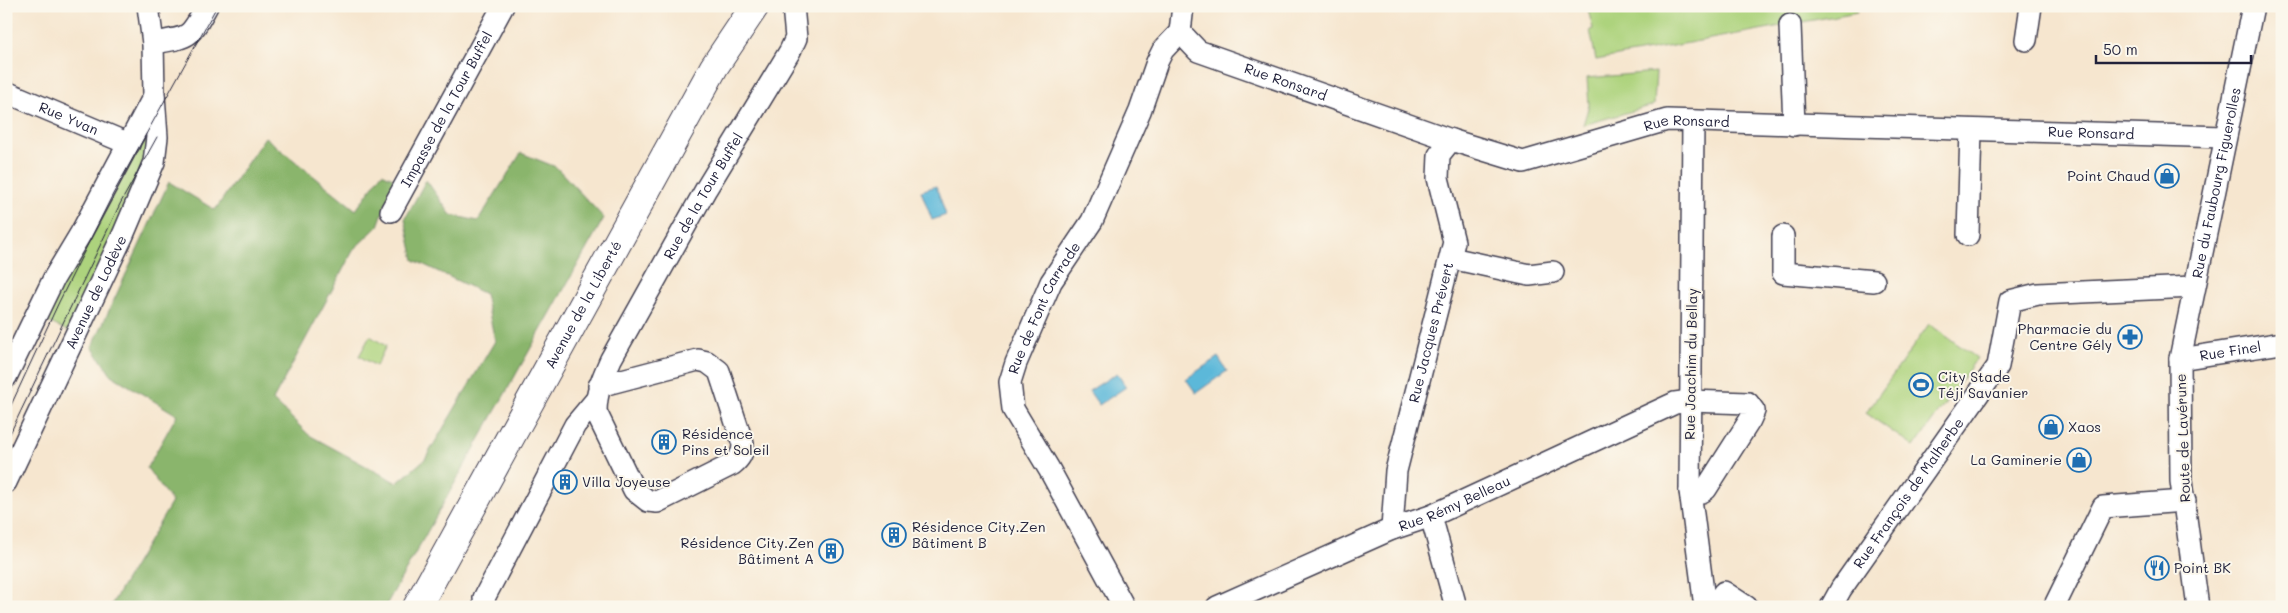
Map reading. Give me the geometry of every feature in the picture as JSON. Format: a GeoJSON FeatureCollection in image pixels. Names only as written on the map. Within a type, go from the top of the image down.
{"type":"FeatureCollection","features":[{"type":"Feature","properties":{"kind":"main road","name":"Avenue de la Liberté"},"geometry":{"type":"LineString","coordinates":[[417,607],[714,67],[755,6]]}},
{"type":"Feature","properties":{"kind":"street","name":"Avenue de Lodève"},"geometry":{"type":"LineString","coordinates":[[6,482],[123,234],[154,162],[157,136],[153,43],[148,6]]}},
{"type":"Feature","properties":{"kind":"street"},"geometry":{"type":"LineString","coordinates":[[153,43],[187,37],[207,6]]}},
{"type":"Feature","properties":{"kind":"street","name":"Impasse de la Tour Buffel"},"geometry":{"type":"LineString","coordinates":[[391,211],[503,6]]}},
{"type":"Feature","properties":{"kind":"street","name":"Rue de la Tour Buffel"},"geometry":{"type":"LineString","coordinates":[[485,607],[484,598],[575,425],[597,393],[611,359],[706,188],[790,51],[796,38],[793,6]]}},
{"type":"Feature","properties":{"kind":"street"},"geometry":{"type":"LineString","coordinates":[[1180,32],[1183,6]]}},
{"type":"Feature","properties":{"kind":"street"},"geometry":{"type":"LineString","coordinates":[[2026,40],[2031,6]]}},
{"type":"Feature","properties":{"kind":"street","name":"Rue du Faubourg Figuerolles"},"geometry":{"type":"LineString","coordinates":[[2180,359],[2224,137],[2253,6]]}},
{"type":"Feature","properties":{"kind":"street"},"geometry":{"type":"LineString","coordinates":[[1790,25],[1794,125]]}},
{"type":"Feature","properties":{"kind":"street","name":"Rue Ronsard"},"geometry":{"type":"LineString","coordinates":[[1180,32],[1198,50],[1451,140],[1523,162],[1667,120],[2224,137]]}},
{"type":"Feature","properties":{"kind":"street","name":"Rue de Font Carrade"},"geometry":{"type":"LineString","coordinates":[[1124,607],[1049,469],[1013,409],[1010,382],[1016,363],[1051,282],[1092,221],[1140,111],[1157,62],[1163,50],[1180,32]]}},
{"type":"Feature","properties":{"kind":"street","name":"Rue Yvan"},"geometry":{"type":"LineString","coordinates":[[6,92],[129,144]]}},
{"type":"Feature","properties":{"kind":"street","name":"Avenue de Lodève"},"geometry":{"type":"LineString","coordinates":[[6,377],[54,278],[129,144],[154,95]]}},
{"type":"Feature","properties":{"kind":"street","name":"Rue Joachim du Bellay"},"geometry":{"type":"LineString","coordinates":[[1693,121],[1690,491],[1705,607]]}},
{"type":"Feature","properties":{"kind":"street"},"geometry":{"type":"LineString","coordinates":[[1968,235],[1971,130]]}},
{"type":"Feature","properties":{"kind":"street","name":"Rue Jacques Prévert"},"geometry":{"type":"LineString","coordinates":[[1392,529],[1396,471],[1454,242],[1438,178],[1439,155],[1451,140]]}},
{"type":"Feature","properties":{"kind":"street"},"geometry":{"type":"LineString","coordinates":[[1783,236],[1782,273],[1874,281]]}},
{"type":"Feature","properties":{"kind":"street"},"geometry":{"type":"LineString","coordinates":[[1450,258],[1529,275],[1553,272]]}},
{"type":"Feature","properties":{"kind":"street","name":"Rue François de Malherbe"},"geometry":{"type":"LineString","coordinates":[[1832,607],[1841,589],[1998,366],[2010,301],[2038,294],[2194,286]]}},
{"type":"Feature","properties":{"kind":"street","name":"Rue Finel"},"geometry":{"type":"LineString","coordinates":[[2180,359],[2282,343]]}},
{"type":"Feature","properties":{"kind":"street","name":"Route de Lavérune"},"geometry":{"type":"LineString","coordinates":[[2180,359],[2182,480],[2198,607]]}},
{"type":"Feature","properties":{"kind":"street"},"geometry":{"type":"LineString","coordinates":[[698,360],[707,362],[719,371],[743,451],[734,464],[657,502],[648,501],[634,490],[596,412],[597,393],[698,360]]}},
{"type":"Feature","properties":{"kind":"street","name":"Rue Rémy Belleau"},"geometry":{"type":"LineString","coordinates":[[1217,607],[1392,529],[1431,516],[1675,403],[1690,400],[1748,403],[1754,411],[1750,420],[1706,489],[1702,492],[1690,491]]}},
{"type":"Feature","properties":{"kind":"street"},"geometry":{"type":"LineString","coordinates":[[2054,607],[2103,507],[2185,500]]}},
{"type":"Feature","properties":{"kind":"street"},"geometry":{"type":"LineString","coordinates":[[1431,516],[1456,607]]}},
{"type":"Feature","properties":{"kind":"street"},"geometry":{"type":"LineString","coordinates":[[1713,607],[1724,592],[1747,607]]}},
{"type":"Feature","properties":{"kind":"green space"},"geometry":{"type":"Polygon","coordinates":[[[1587,6],[1856,6],[1857,12],[1596,60],[1590,30],[1593,29],[1587,6]]]}},
{"type":"Feature","properties":{"kind":"green space"},"geometry":{"type":"Polygon","coordinates":[[[1656,72],[1654,105],[1583,125],[1589,105],[1587,78],[1656,72]]]}},
{"type":"Feature","properties":{"kind":"green space"},"geometry":{"type":"Polygon","coordinates":[[[153,116],[146,163],[72,333],[40,318],[153,116]]]}},
{"type":"Feature","properties":{"kind":"green space"},"geometry":{"type":"Polygon","coordinates":[[[265,137],[356,210],[382,173],[395,179],[378,226],[354,249],[273,400],[309,435],[397,483],[425,459],[495,341],[485,294],[414,260],[405,219],[426,180],[451,215],[478,221],[521,153],[556,167],[604,218],[385,607],[110,607],[172,502],[147,468],[177,415],[111,375],[92,347],[169,182],[215,210],[265,137]]]}},
{"type":"Feature","properties":{"kind":"green space","name":"City Stade Téji Savanier"},"geometry":{"type":"Polygon","coordinates":[[[1929,324],[1977,358],[1914,447],[1866,413],[1929,324]]]}},
{"type":"Feature","properties":{"kind":"green space"},"geometry":{"type":"Polygon","coordinates":[[[370,336],[386,346],[376,366],[359,356],[370,336]]]}},
{"type":"Feature","properties":{"kind":"water"},"geometry":{"type":"Polygon","coordinates":[[[936,186],[946,215],[932,220],[921,191],[936,186]]]}},
{"type":"Feature","properties":{"kind":"water"},"geometry":{"type":"Polygon","coordinates":[[[1218,357],[1227,371],[1196,393],[1186,379],[1218,357]]]}},
{"type":"Feature","properties":{"kind":"water"},"geometry":{"type":"Polygon","coordinates":[[[1117,373],[1126,387],[1099,405],[1089,391],[1117,373]]]}},
{"type":"Feature","properties":{"kind":"tram line"},"geometry":{"type":"LineString","coordinates":[[6,416],[59,302],[113,194],[217,6]]}},
{"type":"Feature","properties":{"kind":"tram line"},"geometry":{"type":"LineString","coordinates":[[6,442],[120,204],[157,137]]}},
{"type":"Feature","properties":{"kind":"place","name":"Point Chaud"},"geometry":{"type":"Point","coordinates":[2167,176]}},
{"type":"Feature","properties":{"kind":"place","name":"Pharmacie du Centre Gély"},"geometry":{"type":"Point","coordinates":[2130,337]}},
{"type":"Feature","properties":{"kind":"place","name":"City Stade Téji Savanier"},"geometry":{"type":"Point","coordinates":[1921,385]}},
{"type":"Feature","properties":{"kind":"place","name":"Xaos"},"geometry":{"type":"Point","coordinates":[2051,427]}},
{"type":"Feature","properties":{"kind":"place","name":"Résidence Pins et Soleil"},"geometry":{"type":"Point","coordinates":[664,442]}},
{"type":"Feature","properties":{"kind":"place","name":"La Gaminerie"},"geometry":{"type":"Point","coordinates":[2079,460]}},
{"type":"Feature","properties":{"kind":"place","name":"Villa Joyeuse"},"geometry":{"type":"Point","coordinates":[565,482]}},
{"type":"Feature","properties":{"kind":"place","name":"Résidence City.Zen Bâtiment B"},"geometry":{"type":"Point","coordinates":[894,535]}},
{"type":"Feature","properties":{"kind":"place","name":"Résidence City.Zen Bâtiment A"},"geometry":{"type":"Point","coordinates":[831,551]}},
{"type":"Feature","properties":{"kind":"place","name":"Point BK"},"geometry":{"type":"Point","coordinates":[2157,568]}}]}
